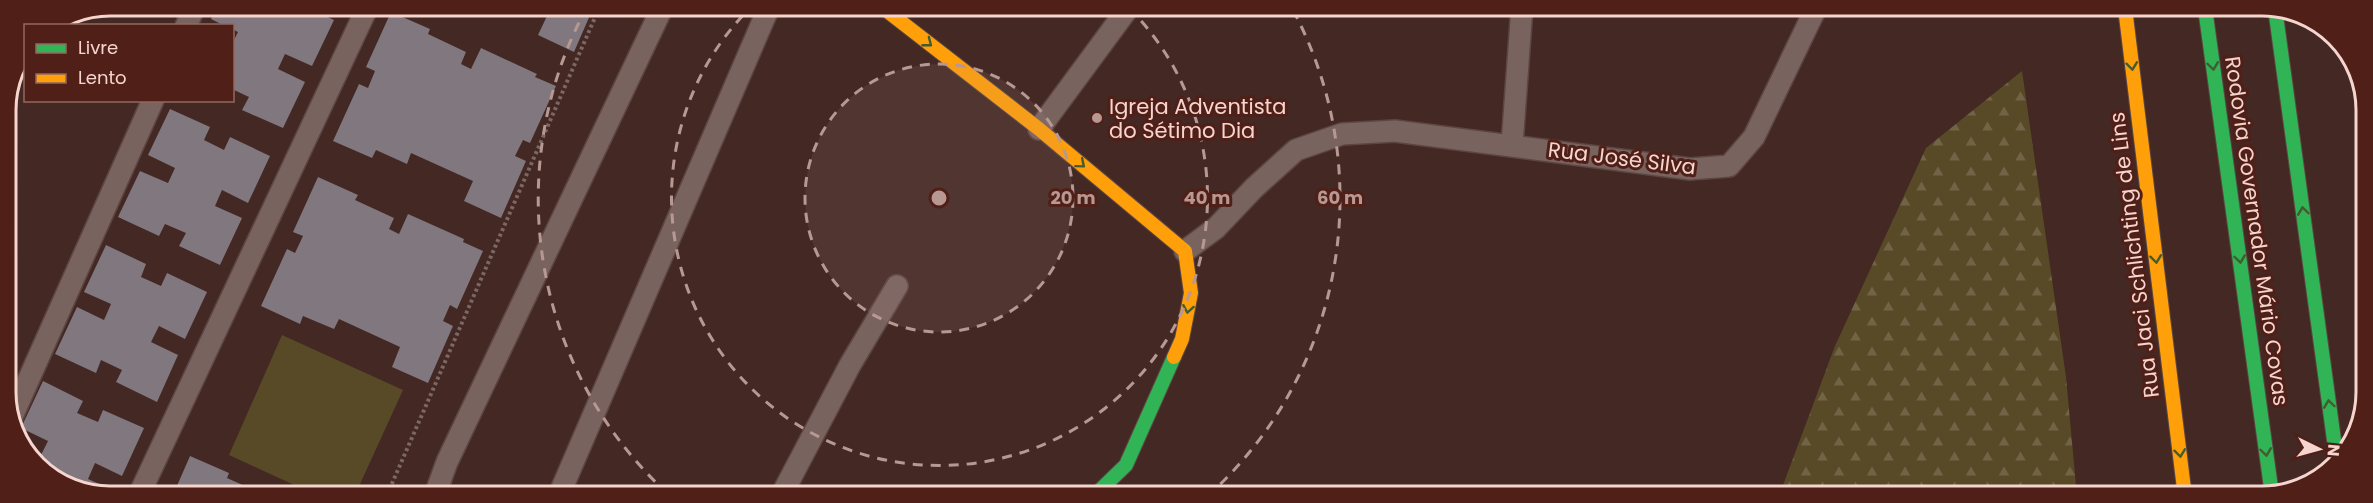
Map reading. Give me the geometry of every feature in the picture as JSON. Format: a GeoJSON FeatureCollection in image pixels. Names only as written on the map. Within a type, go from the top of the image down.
{"type":"FeatureCollection","features":[{"type":"Feature","properties":{"kind":"main road"},"geometry":{"type":"LineString","coordinates":[[894,16],[1039,129],[1185,251],[1191,293],[1182,339],[1126,465],[1104,486]]}},
{"type":"Feature","properties":{"kind":"main road","name":"Rua Jaci Schlichting de Lins"},"geometry":{"type":"LineString","coordinates":[[2126,16],[2184,486]]}},
{"type":"Feature","properties":{"kind":"main road","name":"Rodovia Governador Mário Covas"},"geometry":{"type":"LineString","coordinates":[[2206,16],[2271,486]]}},
{"type":"Feature","properties":{"kind":"main road"},"geometry":{"type":"LineString","coordinates":[[2277,18],[2335,451]]}},
{"type":"Feature","properties":{"kind":"lane"},"geometry":{"type":"LineString","coordinates":[[143,486],[363,16]]}},
{"type":"Feature","properties":{"kind":"lane"},"geometry":{"type":"LineString","coordinates":[[438,486],[447,462],[658,16]]}},
{"type":"Feature","properties":{"kind":"lane"},"geometry":{"type":"LineString","coordinates":[[563,486],[765,16]]}},
{"type":"Feature","properties":{"kind":"lane"},"geometry":{"type":"LineString","coordinates":[[1039,129],[1122,16]]}},
{"type":"Feature","properties":{"kind":"lane"},"geometry":{"type":"LineString","coordinates":[[1512,145],[1521,16]]}},
{"type":"Feature","properties":{"kind":"lane","name":"Rua José Silva"},"geometry":{"type":"LineString","coordinates":[[1185,251],[1216,228],[1254,188],[1296,150],[1342,134],[1395,131],[1690,169],[1729,166],[1754,137],[1812,16]]}},
{"type":"Feature","properties":{"kind":"lane"},"geometry":{"type":"LineString","coordinates":[[17,405],[152,102]]}},
{"type":"Feature","properties":{"kind":"lane"},"geometry":{"type":"LineString","coordinates":[[786,486],[850,365],[897,286]]}},
{"type":"Feature","properties":{"kind":"path"},"geometry":{"type":"LineString","coordinates":[[391,486],[596,16]]}},
{"type":"Feature","properties":{"kind":"green space"},"geometry":{"type":"Polygon","coordinates":[[[2022,71],[2066,377],[2076,486],[1783,486],[1835,346],[1926,148],[2022,71]]]}},
{"type":"Feature","properties":{"kind":"green space"},"geometry":{"type":"Polygon","coordinates":[[[282,335],[403,390],[359,486],[296,486],[229,455],[282,335]]]}},
{"type":"Feature","properties":{"kind":"building"},"geometry":{"type":"Polygon","coordinates":[[[212,16],[326,16],[334,20],[312,66],[285,54],[278,69],[305,82],[283,128],[242,110],[249,97],[234,90],[234,40],[238,32],[234,30],[234,24],[221,24],[211,19],[212,16]]]}},
{"type":"Feature","properties":{"kind":"building"},"geometry":{"type":"Polygon","coordinates":[[[389,16],[400,16],[430,29],[428,34],[466,52],[461,64],[471,69],[481,48],[537,74],[535,77],[556,86],[530,143],[523,140],[515,156],[526,161],[501,218],[464,201],[473,181],[411,153],[407,164],[376,150],[372,158],[333,141],[359,84],[368,88],[375,71],[366,67],[389,16]]]}},
{"type":"Feature","properties":{"kind":"building"},"geometry":{"type":"Polygon","coordinates":[[[547,16],[590,16],[574,52],[538,35],[547,16]]]}},
{"type":"Feature","properties":{"kind":"building"},"geometry":{"type":"Polygon","coordinates":[[[170,109],[210,127],[204,140],[224,150],[230,137],[270,156],[248,203],[222,190],[215,206],[242,218],[220,265],[179,246],[186,233],[165,224],[159,236],[118,217],[140,171],[168,183],[175,168],[148,155],[170,109]]]}},
{"type":"Feature","properties":{"kind":"building"},"geometry":{"type":"Polygon","coordinates":[[[318,177],[358,195],[355,200],[394,218],[389,229],[399,234],[408,214],[464,239],[463,242],[483,251],[457,309],[450,305],[443,321],[453,326],[428,383],[392,367],[400,347],[339,319],[334,329],[303,316],[300,324],[261,306],[287,249],[295,253],[303,236],[293,232],[318,177]]]}},
{"type":"Feature","properties":{"kind":"building"},"geometry":{"type":"Polygon","coordinates":[[[106,245],[146,264],[141,277],[161,286],[167,273],[207,292],[185,339],[159,326],[151,342],[178,355],[157,402],[116,382],[122,370],[101,360],[96,373],[55,354],[77,307],[104,320],[111,304],[84,292],[106,245]]]}},
{"type":"Feature","properties":{"kind":"building"},"geometry":{"type":"Polygon","coordinates":[[[43,381],[83,401],[77,413],[98,422],[103,410],[144,428],[122,476],[95,463],[88,479],[103,486],[80,482],[53,467],[41,455],[48,441],[24,429],[22,426],[43,381]]]}},
{"type":"Feature","properties":{"kind":"building"},"geometry":{"type":"Polygon","coordinates":[[[190,456],[229,473],[227,478],[245,486],[177,486],[190,456]]]}},
{"type":"Feature","properties":{"kind":"traffic: fast"},"geometry":{"type":"LineString","coordinates":[[2206,16],[2271,486]]}},
{"type":"Feature","properties":{"kind":"traffic: fast"},"geometry":{"type":"LineString","coordinates":[[2276,18],[2335,451]]}},
{"type":"Feature","properties":{"kind":"traffic: fast"},"geometry":{"type":"LineString","coordinates":[[1104,486],[1126,465],[1174,357]]}},
{"type":"Feature","properties":{"kind":"traffic: slow"},"geometry":{"type":"LineString","coordinates":[[894,16],[1039,129],[1185,251],[1191,293],[1182,339],[1174,357]]}},
{"type":"Feature","properties":{"kind":"traffic: slow"},"geometry":{"type":"LineString","coordinates":[[2126,16],[2184,486]]}},
{"type":"Feature","properties":{"kind":"place","name":"Igreja Adventista do Sétimo Dia"},"geometry":{"type":"Point","coordinates":[1097,118]}}]}
